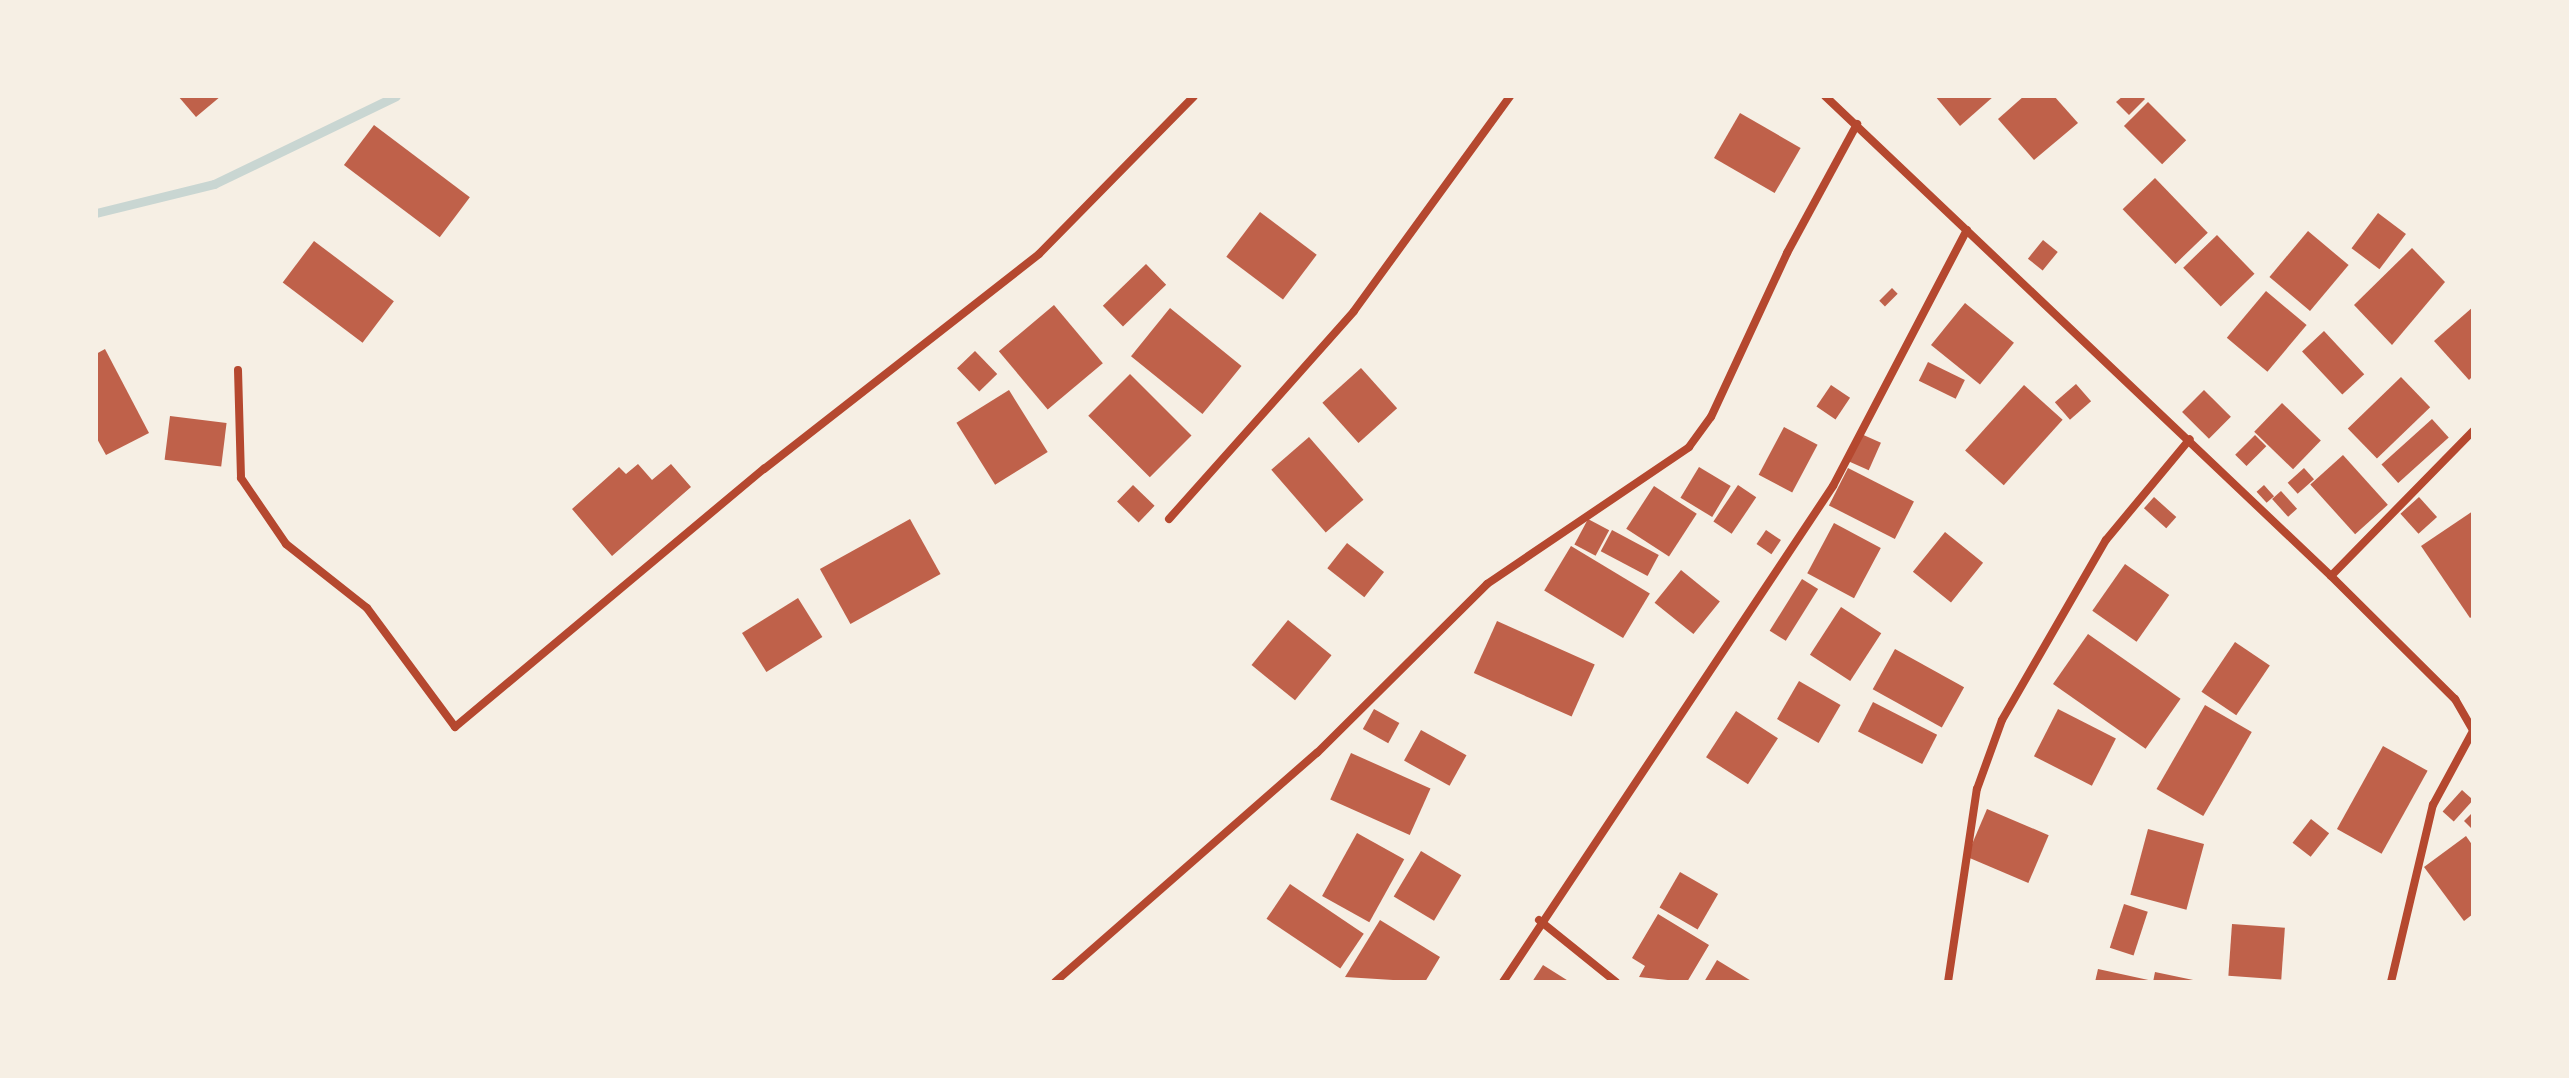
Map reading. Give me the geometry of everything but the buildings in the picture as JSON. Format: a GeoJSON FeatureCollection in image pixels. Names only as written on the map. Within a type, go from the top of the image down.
{"type":"FeatureCollection","features":[{"type":"Feature","properties":{"kind":"street"},"geometry":{"type":"LineString","coordinates":[[238,370],[241,478],[286,544],[367,608],[455,727],[764,469],[1039,254],[1194,96]]}},
{"type":"Feature","properties":{"kind":"street"},"geometry":{"type":"LineString","coordinates":[[1169,519],[1354,311],[1510,96]]}},
{"type":"Feature","properties":{"kind":"street"},"geometry":{"type":"LineString","coordinates":[[1825,96],[2190,439],[2455,699],[2473,730],[2433,805],[2391,982]]}},
{"type":"Feature","properties":{"kind":"street"},"geometry":{"type":"LineString","coordinates":[[1055,982],[1317,753],[1487,584],[1689,447],[1711,417],[1787,253],[1857,124]]}},
{"type":"Feature","properties":{"kind":"street"},"geometry":{"type":"LineString","coordinates":[[1503,982],[1539,920],[1601,840],[1833,486],[1967,230]]}},
{"type":"Feature","properties":{"kind":"street"},"geometry":{"type":"LineString","coordinates":[[2331,576],[2473,431]]}},
{"type":"Feature","properties":{"kind":"street"},"geometry":{"type":"LineString","coordinates":[[1948,982],[1977,789],[2002,720],[2106,540],[2190,439]]}},
{"type":"Feature","properties":{"kind":"street"},"geometry":{"type":"LineString","coordinates":[[1539,920],[1616,982]]}},
{"type":"Feature","properties":{"kind":"waterway"},"geometry":{"type":"LineString","coordinates":[[96,213],[214,184],[396,96]]}}]}
